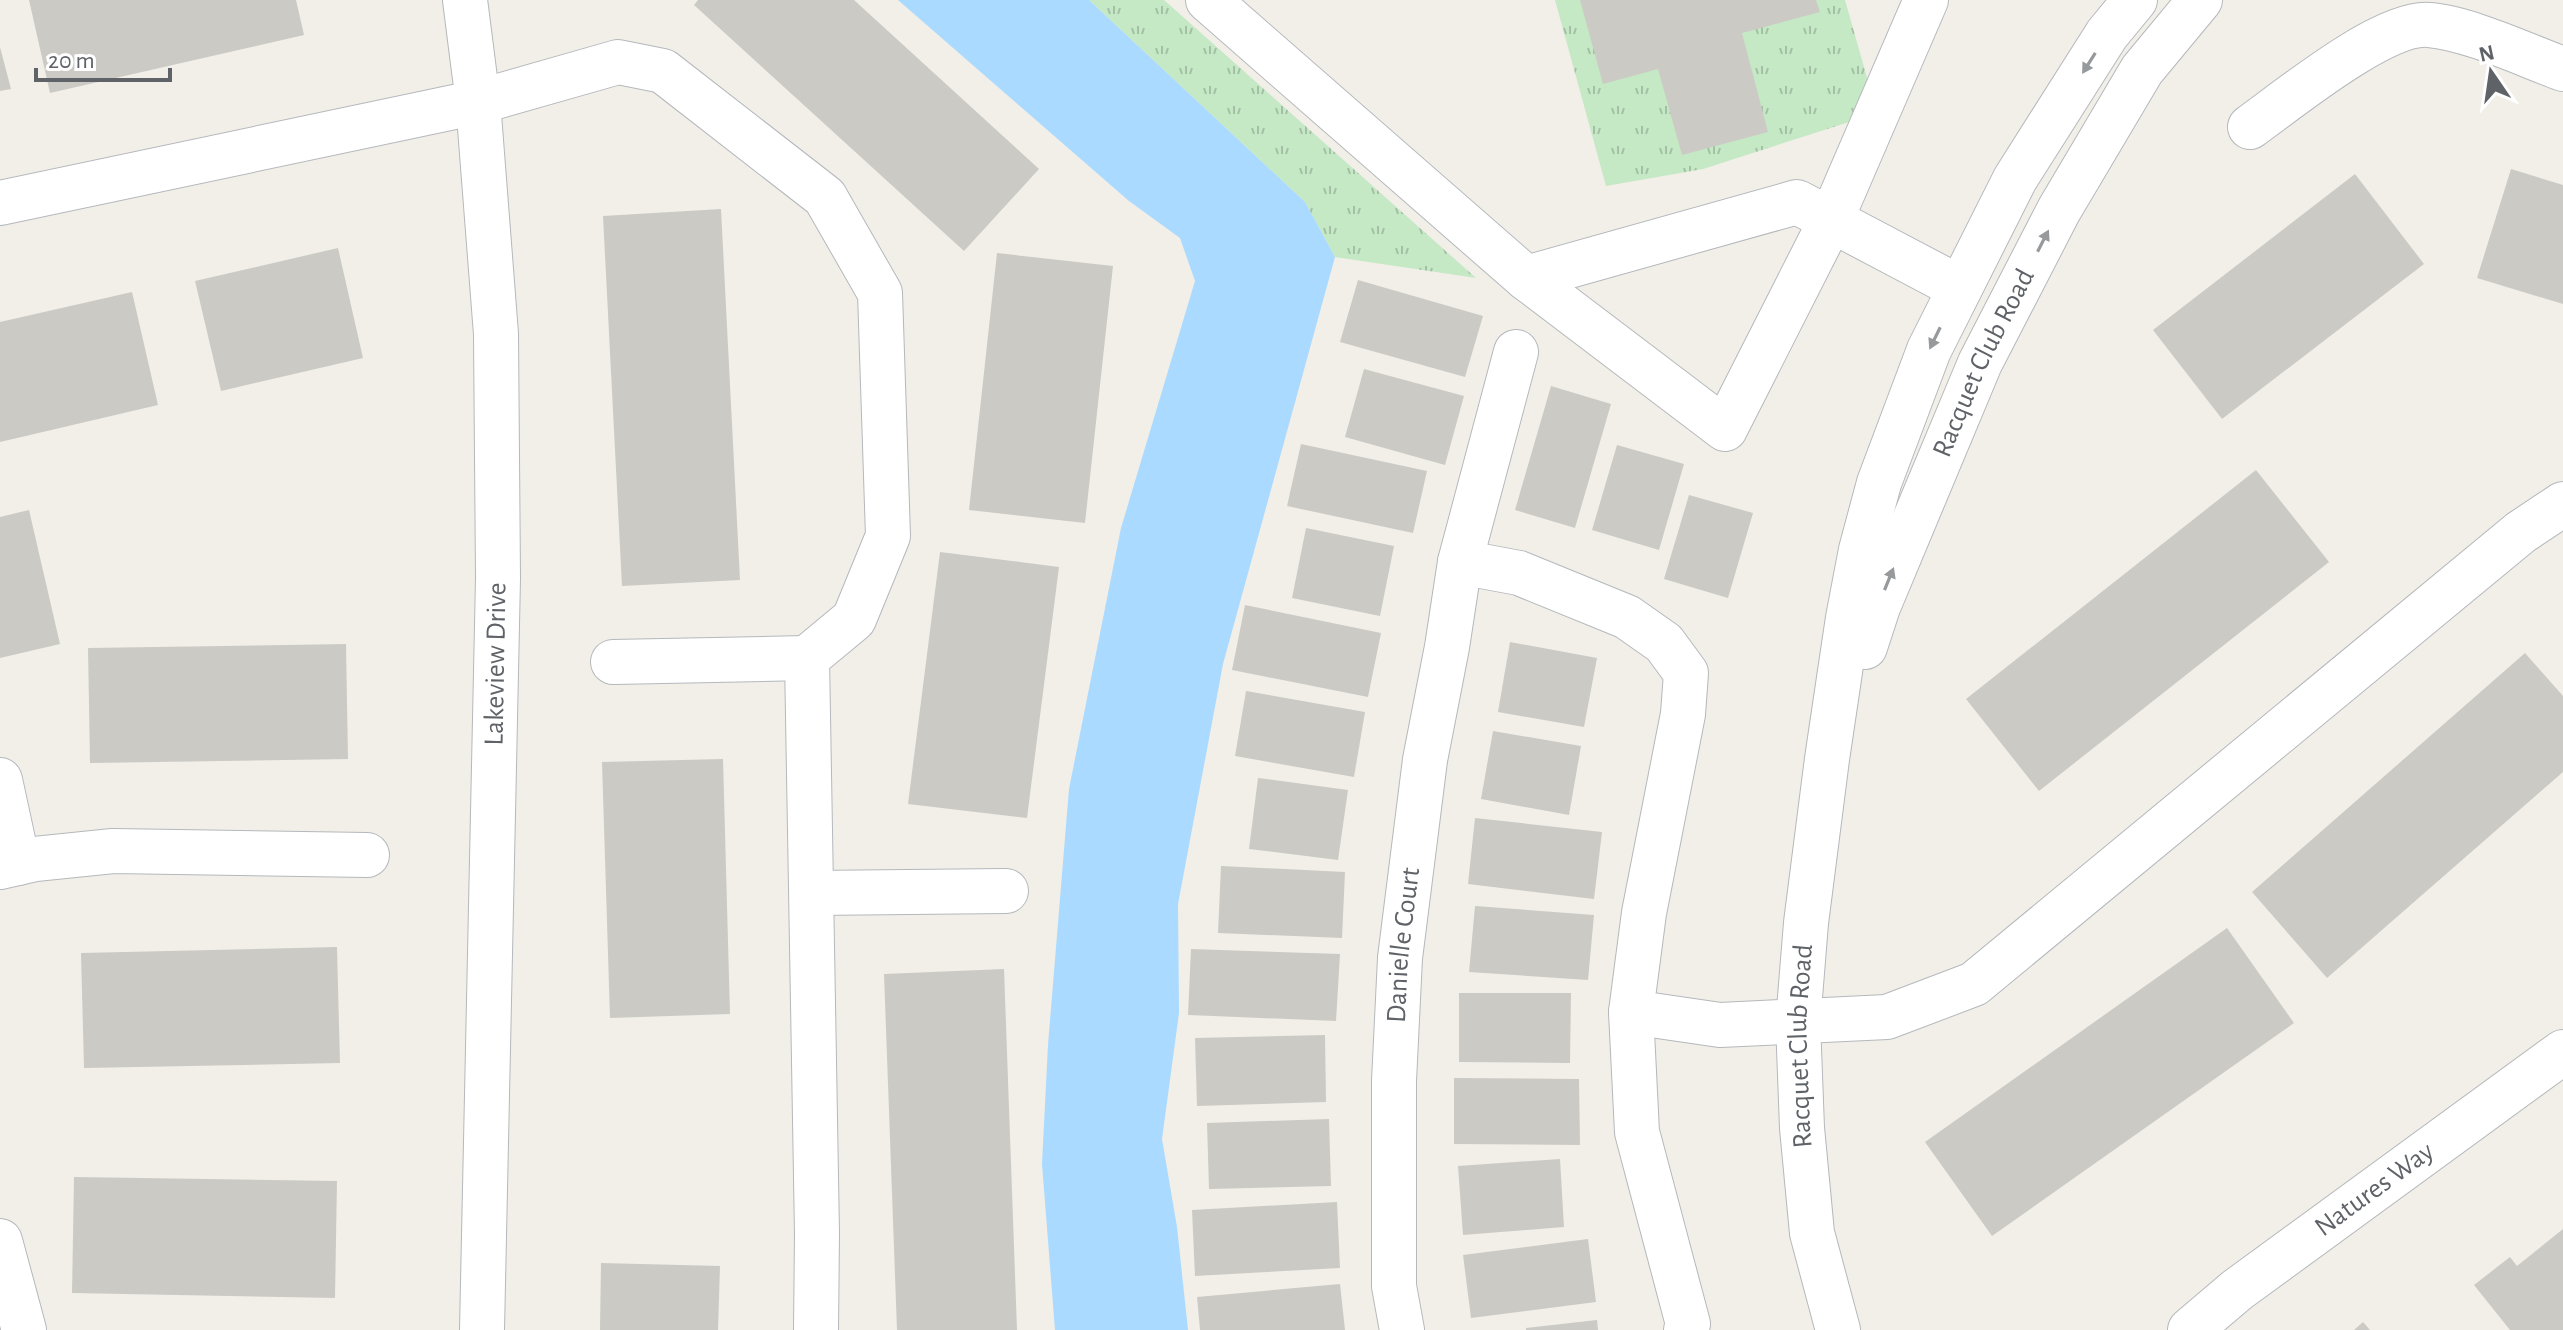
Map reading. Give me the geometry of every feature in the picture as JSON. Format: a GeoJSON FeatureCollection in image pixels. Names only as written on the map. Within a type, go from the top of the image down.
{"type":"FeatureCollection","features":[{"type":"Feature","properties":{"kind":"street","name":"Lakeview Drive"},"geometry":{"type":"LineString","coordinates":[[465,0],[478,102],[496,334],[498,563],[482,1330]]}},
{"type":"Feature","properties":{"kind":"street"},"geometry":{"type":"LineString","coordinates":[[1208,0],[1526,278],[1725,429],[1831,220],[1918,6]]}},
{"type":"Feature","properties":{"kind":"street","name":"Racquet Club Road"},"geometry":{"type":"LineString","coordinates":[[1838,1330],[1812,1233],[1802,1128],[1798,1022],[1806,923],[1827,759],[1861,550],[1879,483],[1929,350],[2015,179],[2107,34],[2135,0]]}},
{"type":"Feature","properties":{"kind":"street","name":"Racquet Club Road"},"geometry":{"type":"LineString","coordinates":[[1827,759],[1878,607],[1980,363],[2059,210],[2142,70],[2200,0]]}},
{"type":"Feature","properties":{"kind":"street"},"geometry":{"type":"LineString","coordinates":[[2250,127],[2367,45],[2408,26],[2427,24],[2454,29],[2563,69]]}},
{"type":"Feature","properties":{"kind":"street"},"geometry":{"type":"LineString","coordinates":[[0,203],[478,102],[618,62],[663,71],[825,197],[880,293],[888,536],[854,619],[807,658],[613,662]]}},
{"type":"Feature","properties":{"kind":"street"},"geometry":{"type":"LineString","coordinates":[[1526,278],[1797,202],[1960,288]]}},
{"type":"Feature","properties":{"kind":"street","name":"Danielle Court"},"geometry":{"type":"LineString","coordinates":[[1402,1330],[1394,1286],[1394,1081],[1400,958],[1425,760],[1460,562],[1516,352]]}},
{"type":"Feature","properties":{"kind":"street"},"geometry":{"type":"LineString","coordinates":[[1631,1012],[1720,1025],[1887,1017],[1974,984],[2521,532],[2563,504]]}},
{"type":"Feature","properties":{"kind":"street"},"geometry":{"type":"LineString","coordinates":[[1460,562],[1519,573],[1627,617],[1664,643],[1686,673],[1683,714],[1644,913],[1631,1012],[1637,1132],[1688,1324],[1686,1330]]}},
{"type":"Feature","properties":{"kind":"street"},"geometry":{"type":"LineString","coordinates":[[807,658],[816,1330]]}},
{"type":"Feature","properties":{"kind":"street"},"geometry":{"type":"LineString","coordinates":[[0,780],[9,865],[113,851],[367,855]]}},
{"type":"Feature","properties":{"kind":"street"},"geometry":{"type":"LineString","coordinates":[[812,893],[1006,891]]}},
{"type":"Feature","properties":{"kind":"street","name":"Natures Way"},"geometry":{"type":"LineString","coordinates":[[2190,1330],[2237,1290],[2562,1055]]}},
{"type":"Feature","properties":{"kind":"street"},"geometry":{"type":"LineString","coordinates":[[0,1241],[24,1330]]}},
{"type":"Feature","properties":{"kind":"green space"},"geometry":{"type":"Polygon","coordinates":[[[1089,0],[1164,0],[1476,278],[1335,257],[1305,202],[1089,0]]]}},
{"type":"Feature","properties":{"kind":"green space"},"geometry":{"type":"Polygon","coordinates":[[[1555,0],[1845,0],[1877,113],[1703,169],[1606,186],[1555,0]]]}},
{"type":"Feature","properties":{"kind":"water"},"geometry":{"type":"Polygon","coordinates":[[[898,0],[1089,0],[1305,202],[1335,257],[1223,664],[1178,904],[1179,1013],[1162,1139],[1177,1227],[1188,1330],[1055,1330],[1042,1164],[1048,1045],[1069,789],[1121,528],[1195,281],[1180,238],[1129,201],[898,0]]]}},
{"type":"Feature","properties":{"kind":"building"},"geometry":{"type":"Polygon","coordinates":[[[29,0],[296,0],[304,35],[50,93],[29,0]]]}},
{"type":"Feature","properties":{"kind":"building"},"geometry":{"type":"Polygon","coordinates":[[[698,0],[854,0],[1039,169],[964,251],[694,5],[698,0]]]}},
{"type":"Feature","properties":{"kind":"building"},"geometry":{"type":"Polygon","coordinates":[[[1580,0],[1816,0],[1820,12],[1742,33],[1768,132],[1682,155],[1658,69],[1603,84],[1580,0]]]}},
{"type":"Feature","properties":{"kind":"building"},"geometry":{"type":"Polygon","coordinates":[[[0,47],[11,89],[0,91],[0,47]]]}},
{"type":"Feature","properties":{"kind":"building"},"geometry":{"type":"Polygon","coordinates":[[[2511,169],[2563,185],[2563,304],[2477,278],[2511,169]]]}},
{"type":"Feature","properties":{"kind":"building"},"geometry":{"type":"Polygon","coordinates":[[[2355,174],[2424,264],[2222,419],[2153,330],[2355,174]]]}},
{"type":"Feature","properties":{"kind":"building"},"geometry":{"type":"Polygon","coordinates":[[[721,209],[740,580],[622,586],[603,216],[721,209]]]}},
{"type":"Feature","properties":{"kind":"building"},"geometry":{"type":"Polygon","coordinates":[[[338,248],[363,358],[221,391],[195,281],[338,248]]]}},
{"type":"Feature","properties":{"kind":"building"},"geometry":{"type":"Polygon","coordinates":[[[997,253],[1113,266],[1085,523],[969,510],[997,253]]]}},
{"type":"Feature","properties":{"kind":"building"},"geometry":{"type":"Polygon","coordinates":[[[1358,280],[1483,316],[1465,377],[1340,342],[1358,280]]]}},
{"type":"Feature","properties":{"kind":"building"},"geometry":{"type":"Polygon","coordinates":[[[132,292],[158,405],[0,442],[0,322],[132,292]]]}},
{"type":"Feature","properties":{"kind":"building"},"geometry":{"type":"Polygon","coordinates":[[[1364,369],[1464,396],[1445,465],[1345,437],[1364,369]]]}},
{"type":"Feature","properties":{"kind":"building"},"geometry":{"type":"Polygon","coordinates":[[[1551,386],[1611,404],[1575,528],[1515,510],[1551,386]]]}},
{"type":"Feature","properties":{"kind":"building"},"geometry":{"type":"Polygon","coordinates":[[[1301,444],[1427,471],[1413,533],[1287,506],[1301,444]]]}},
{"type":"Feature","properties":{"kind":"building"},"geometry":{"type":"Polygon","coordinates":[[[1617,445],[1684,464],[1659,550],[1592,530],[1617,445]]]}},
{"type":"Feature","properties":{"kind":"building"},"geometry":{"type":"Polygon","coordinates":[[[2256,470],[2329,562],[2039,791],[1966,699],[2256,470]]]}},
{"type":"Feature","properties":{"kind":"building"},"geometry":{"type":"Polygon","coordinates":[[[1689,495],[1753,513],[1728,598],[1664,579],[1689,495]]]}},
{"type":"Feature","properties":{"kind":"building"},"geometry":{"type":"Polygon","coordinates":[[[29,510],[60,644],[0,658],[0,517],[29,510]]]}},
{"type":"Feature","properties":{"kind":"building"},"geometry":{"type":"Polygon","coordinates":[[[1306,528],[1394,546],[1380,616],[1292,598],[1306,528]]]}},
{"type":"Feature","properties":{"kind":"building"},"geometry":{"type":"Polygon","coordinates":[[[940,552],[1059,567],[1027,818],[908,804],[940,552]]]}},
{"type":"Feature","properties":{"kind":"building"},"geometry":{"type":"Polygon","coordinates":[[[1245,605],[1381,633],[1368,697],[1232,670],[1245,605]]]}},
{"type":"Feature","properties":{"kind":"building"},"geometry":{"type":"Polygon","coordinates":[[[1510,642],[1597,658],[1584,727],[1498,712],[1510,642]]]}},
{"type":"Feature","properties":{"kind":"building"},"geometry":{"type":"Polygon","coordinates":[[[346,644],[348,759],[90,763],[88,648],[346,644]]]}},
{"type":"Feature","properties":{"kind":"building"},"geometry":{"type":"Polygon","coordinates":[[[2525,653],[2563,696],[2563,772],[2327,978],[2252,892],[2525,653]]]}},
{"type":"Feature","properties":{"kind":"building"},"geometry":{"type":"Polygon","coordinates":[[[1246,691],[1365,712],[1354,777],[1235,756],[1246,691]]]}},
{"type":"Feature","properties":{"kind":"building"},"geometry":{"type":"Polygon","coordinates":[[[1493,731],[1581,746],[1569,815],[1481,799],[1493,731]]]}},
{"type":"Feature","properties":{"kind":"building"},"geometry":{"type":"Polygon","coordinates":[[[723,759],[730,1014],[610,1018],[602,762],[723,759]]]}},
{"type":"Feature","properties":{"kind":"building"},"geometry":{"type":"Polygon","coordinates":[[[1258,778],[1348,790],[1338,860],[1249,849],[1258,778]]]}},
{"type":"Feature","properties":{"kind":"building"},"geometry":{"type":"Polygon","coordinates":[[[1475,818],[1602,832],[1594,899],[1468,884],[1475,818]]]}},
{"type":"Feature","properties":{"kind":"building"},"geometry":{"type":"Polygon","coordinates":[[[1221,866],[1345,872],[1342,938],[1218,933],[1221,866]]]}},
{"type":"Feature","properties":{"kind":"building"},"geometry":{"type":"Polygon","coordinates":[[[1475,906],[1594,915],[1588,980],[1469,972],[1475,906]]]}},
{"type":"Feature","properties":{"kind":"building"},"geometry":{"type":"Polygon","coordinates":[[[2227,928],[2294,1023],[1992,1236],[1925,1142],[2227,928]]]}},
{"type":"Feature","properties":{"kind":"building"},"geometry":{"type":"Polygon","coordinates":[[[337,947],[340,1063],[84,1068],[81,953],[337,947]]]}},
{"type":"Feature","properties":{"kind":"building"},"geometry":{"type":"Polygon","coordinates":[[[1191,949],[1340,954],[1336,1021],[1188,1015],[1191,949]]]}},
{"type":"Feature","properties":{"kind":"building"},"geometry":{"type":"Polygon","coordinates":[[[1004,969],[1017,1330],[897,1330],[884,974],[1004,969]]]}},
{"type":"Feature","properties":{"kind":"building"},"geometry":{"type":"Polygon","coordinates":[[[1459,993],[1571,993],[1570,1063],[1459,1062],[1459,993]]]}},
{"type":"Feature","properties":{"kind":"building"},"geometry":{"type":"Polygon","coordinates":[[[1325,1035],[1326,1102],[1197,1106],[1195,1038],[1325,1035]]]}},
{"type":"Feature","properties":{"kind":"building"},"geometry":{"type":"Polygon","coordinates":[[[1454,1078],[1579,1079],[1580,1145],[1454,1144],[1454,1078]]]}},
{"type":"Feature","properties":{"kind":"building"},"geometry":{"type":"Polygon","coordinates":[[[1329,1119],[1331,1186],[1209,1189],[1207,1123],[1329,1119]]]}},
{"type":"Feature","properties":{"kind":"building"},"geometry":{"type":"Polygon","coordinates":[[[1560,1159],[1564,1227],[1463,1235],[1458,1166],[1560,1159]]]}},
{"type":"Feature","properties":{"kind":"building"},"geometry":{"type":"Polygon","coordinates":[[[74,1177],[337,1181],[335,1298],[72,1293],[74,1177]]]}},
{"type":"Feature","properties":{"kind":"building"},"geometry":{"type":"Polygon","coordinates":[[[1337,1202],[1340,1268],[1195,1276],[1192,1210],[1337,1202]]]}},
{"type":"Feature","properties":{"kind":"building"},"geometry":{"type":"Polygon","coordinates":[[[2563,1229],[2563,1330],[2510,1330],[2474,1285],[2510,1257],[2517,1266],[2563,1229]]]}},
{"type":"Feature","properties":{"kind":"building"},"geometry":{"type":"Polygon","coordinates":[[[1588,1239],[1596,1302],[1471,1318],[1463,1255],[1588,1239]]]}},
{"type":"Feature","properties":{"kind":"building"},"geometry":{"type":"Polygon","coordinates":[[[601,1263],[720,1266],[718,1330],[600,1330],[601,1263]]]}},
{"type":"Feature","properties":{"kind":"building"},"geometry":{"type":"Polygon","coordinates":[[[1340,1284],[1345,1330],[1200,1330],[1197,1297],[1340,1284]]]}},
{"type":"Feature","properties":{"kind":"building"},"geometry":{"type":"Polygon","coordinates":[[[1597,1320],[1598,1330],[1526,1330],[1526,1328],[1597,1320]]]}},
{"type":"Feature","properties":{"kind":"building"},"geometry":{"type":"Polygon","coordinates":[[[2363,1322],[2370,1330],[2354,1330],[2363,1322]]]}}]}
